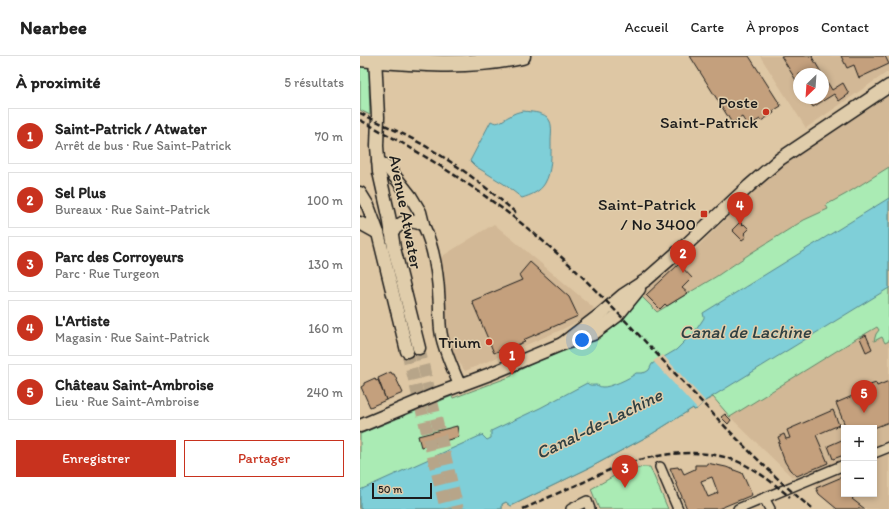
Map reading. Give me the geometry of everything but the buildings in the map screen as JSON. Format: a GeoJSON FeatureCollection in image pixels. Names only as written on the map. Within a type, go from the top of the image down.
{"type":"FeatureCollection","features":[{"type":"Feature","properties":{"kind":"highway"},"geometry":{"type":"LineString","coordinates":[[370,58],[437,64],[454,64],[483,62],[522,56]]}},
{"type":"Feature","properties":{"kind":"main road","name":"Avenue Atwater"},"geometry":{"type":"LineString","coordinates":[[370,58],[378,117],[377,146],[380,179],[389,216],[394,248],[419,348]]}},
{"type":"Feature","properties":{"kind":"main road"},"geometry":{"type":"LineString","coordinates":[[360,426],[562,344],[589,336],[617,316],[646,280],[687,244],[748,186],[780,159],[889,86]]}},
{"type":"Feature","properties":{"kind":"main road"},"geometry":{"type":"LineString","coordinates":[[378,161],[388,169],[411,197],[420,212],[423,224],[406,221],[391,232]]}},
{"type":"Feature","properties":{"kind":"main road","name":"Avenue Atwater"},"geometry":{"type":"LineString","coordinates":[[360,193],[369,210],[378,233],[407,351]]}},
{"type":"Feature","properties":{"kind":"main road"},"geometry":{"type":"LineString","coordinates":[[360,223],[378,233]]}},
{"type":"Feature","properties":{"kind":"street"},"geometry":{"type":"LineString","coordinates":[[423,224],[431,243],[436,265],[442,340],[460,386]]}},
{"type":"Feature","properties":{"kind":"street"},"geometry":{"type":"LineString","coordinates":[[877,452],[889,446]]}},
{"type":"Feature","properties":{"kind":"street"},"geometry":{"type":"LineString","coordinates":[[738,509],[841,466]]}},
{"type":"Feature","properties":{"kind":"street"},"geometry":{"type":"LineString","coordinates":[[660,467],[678,509]]}},
{"type":"Feature","properties":{"kind":"street"},"geometry":{"type":"LineString","coordinates":[[764,498],[770,509]]}},
{"type":"Feature","properties":{"kind":"street"},"geometry":{"type":"LineString","coordinates":[[571,509],[588,505]]}},
{"type":"Feature","properties":{"kind":"shaded area"},"geometry":{"type":"Polygon","coordinates":[[[760,56],[889,56],[889,71],[806,128],[760,56]]]}},
{"type":"Feature","properties":{"kind":"shaded area"},"geometry":{"type":"Polygon","coordinates":[[[889,93],[889,167],[826,205],[828,209],[804,220],[717,276],[657,312],[641,296],[691,248],[694,250],[772,174],[804,150],[842,124],[844,125],[855,118],[854,116],[889,93]]]}},
{"type":"Feature","properties":{"kind":"shaded area"},"geometry":{"type":"Polygon","coordinates":[[[494,224],[594,308],[584,318],[561,330],[465,371],[456,358],[450,344],[441,257],[494,224]]]}},
{"type":"Feature","properties":{"kind":"shaded area"},"geometry":{"type":"Polygon","coordinates":[[[878,327],[885,343],[889,341],[889,509],[837,509],[819,494],[809,472],[793,478],[730,417],[859,336],[878,327]]]}},
{"type":"Feature","properties":{"kind":"green space"},"geometry":{"type":"Polygon","coordinates":[[[360,61],[369,65],[370,115],[360,110],[360,61]]]}},
{"type":"Feature","properties":{"kind":"green space"},"geometry":{"type":"Polygon","coordinates":[[[889,167],[889,341],[885,343],[882,337],[874,341],[879,330],[877,327],[730,417],[713,397],[705,401],[697,409],[694,410],[693,408],[650,435],[591,467],[511,506],[506,502],[502,504],[502,509],[360,509],[360,434],[452,396],[453,398],[512,376],[512,374],[545,357],[592,340],[625,312],[641,296],[657,312],[717,276],[804,220],[828,209],[826,205],[889,167]]]}},
{"type":"Feature","properties":{"kind":"green space"},"geometry":{"type":"Polygon","coordinates":[[[643,467],[650,467],[668,509],[599,509],[591,489],[614,476],[643,467]]]}},
{"type":"Feature","properties":{"kind":"water"},"geometry":{"type":"Polygon","coordinates":[[[523,111],[545,115],[551,123],[551,163],[549,173],[543,186],[538,191],[522,198],[470,161],[491,121],[496,123],[515,113],[523,111]]]}},
{"type":"Feature","properties":{"kind":"water","name":"Canal de Lachine"},"geometry":{"type":"Polygon","coordinates":[[[889,198],[889,288],[705,401],[697,409],[694,410],[693,408],[650,435],[591,467],[511,506],[506,502],[502,504],[502,509],[360,509],[360,490],[482,435],[487,440],[491,438],[491,431],[540,408],[587,383],[590,385],[605,387],[620,382],[636,373],[646,372],[652,364],[676,350],[696,330],[704,318],[703,313],[889,198]]]}},
{"type":"Feature","properties":{"kind":"pier"},"geometry":{"type":"Polygon","coordinates":[[[663,355],[705,401],[697,409],[653,361],[663,355]]]}},
{"type":"Feature","properties":{"kind":"tunnel"},"geometry":{"type":"LineString","coordinates":[[419,348],[458,509]]}},
{"type":"Feature","properties":{"kind":"tunnel"},"geometry":{"type":"LineString","coordinates":[[407,351],[446,509]]}},
{"type":"Feature","properties":{"kind":"railway"},"geometry":{"type":"LineString","coordinates":[[360,113],[414,140],[454,164],[516,213]]}},
{"type":"Feature","properties":{"kind":"railway"},"geometry":{"type":"LineString","coordinates":[[360,120],[442,167],[495,203],[545,243],[586,281],[757,459],[812,509]]}},
{"type":"Feature","properties":{"kind":"railway"},"geometry":{"type":"LineString","coordinates":[[523,509],[621,466],[652,457],[680,453],[721,456],[742,463],[770,481],[790,497]]}},
{"type":"Feature","properties":{"kind":"place","name":"Poste Saint-Patrick"},"geometry":{"type":"Point","coordinates":[766,112]}},
{"type":"Feature","properties":{"kind":"place","name":"Saint-Patrick / No 3400"},"geometry":{"type":"Point","coordinates":[704,214]}},
{"type":"Feature","properties":{"kind":"place","name":"L'Artiste"},"geometry":{"type":"Point","coordinates":[740,225]}},
{"type":"Feature","properties":{"kind":"place","name":"Sel Plus"},"geometry":{"type":"Point","coordinates":[683,273]}},
{"type":"Feature","properties":{"kind":"place","name":"Trium"},"geometry":{"type":"Point","coordinates":[489,342]}},
{"type":"Feature","properties":{"kind":"place","name":"Saint-Patrick / Atwater"},"geometry":{"type":"Point","coordinates":[512,375]}},
{"type":"Feature","properties":{"kind":"place","name":"Château Saint-Ambroise"},"geometry":{"type":"Point","coordinates":[864,413]}},
{"type":"Feature","properties":{"kind":"place","name":"Parc des Corroyeurs"},"geometry":{"type":"Point","coordinates":[625,488]}},
{"type":"Feature","properties":{"kind":"water label","name":"Canal-de-Lachine"},"geometry":{"type":"Point","coordinates":[599,424]}}]}
